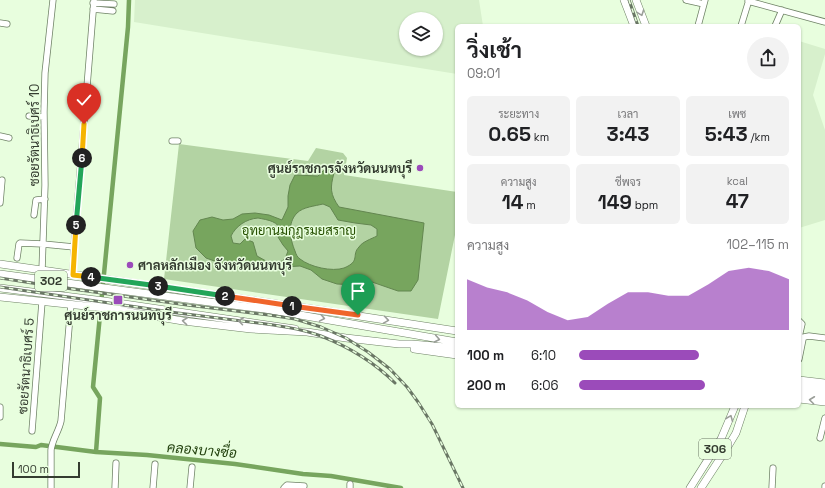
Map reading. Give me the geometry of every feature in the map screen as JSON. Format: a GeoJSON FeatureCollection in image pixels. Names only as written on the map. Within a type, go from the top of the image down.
{"type":"FeatureCollection","features":[{"type":"Feature","properties":{"kind":"main road"},"geometry":{"type":"LineString","coordinates":[[624,0],[633,24]]}},
{"type":"Feature","properties":{"kind":"main road"},"geometry":{"type":"LineString","coordinates":[[636,0],[645,24]]}},
{"type":"Feature","properties":{"kind":"main road","name":"302"},"geometry":{"type":"LineString","coordinates":[[0,264],[455,330]]}},
{"type":"Feature","properties":{"kind":"main road"},"geometry":{"type":"LineString","coordinates":[[0,269],[57,276],[75,275]]}},
{"type":"Feature","properties":{"kind":"main road","name":"302"},"geometry":{"type":"LineString","coordinates":[[0,274],[265,309],[455,342]]}},
{"type":"Feature","properties":{"kind":"main road"},"geometry":{"type":"LineString","coordinates":[[87,277],[103,288]]}},
{"type":"Feature","properties":{"kind":"main road","name":"302"},"geometry":{"type":"LineString","coordinates":[[0,288],[102,304],[183,321],[251,329],[307,332],[399,344],[413,348],[455,354]]}},
{"type":"Feature","properties":{"kind":"main road"},"geometry":{"type":"LineString","coordinates":[[0,293],[52,301],[59,304]]}},
{"type":"Feature","properties":{"kind":"main road","name":"302"},"geometry":{"type":"LineString","coordinates":[[0,297],[59,304],[102,304]]}},
{"type":"Feature","properties":{"kind":"main road"},"geometry":{"type":"LineString","coordinates":[[399,344],[455,348]]}},
{"type":"Feature","properties":{"kind":"main road"},"geometry":{"type":"LineString","coordinates":[[801,380],[825,383]]}},
{"type":"Feature","properties":{"kind":"main road"},"geometry":{"type":"LineString","coordinates":[[801,386],[825,389]]}},
{"type":"Feature","properties":{"kind":"main road"},"geometry":{"type":"LineString","coordinates":[[801,392],[825,395]]}},
{"type":"Feature","properties":{"kind":"main road"},"geometry":{"type":"LineString","coordinates":[[801,399],[825,402]]}},
{"type":"Feature","properties":{"kind":"main road","name":"306"},"geometry":{"type":"LineString","coordinates":[[690,488],[721,439],[734,408]]}},
{"type":"Feature","properties":{"kind":"main road","name":"306"},"geometry":{"type":"LineString","coordinates":[[701,488],[736,433],[744,408]]}},
{"type":"Feature","properties":{"kind":"street","name":"ซอยรัตนาธิเบศร์ 10"},"geometry":{"type":"LineString","coordinates":[[42,270],[45,73],[53,0]]}},
{"type":"Feature","properties":{"kind":"street"},"geometry":{"type":"LineString","coordinates":[[686,0],[704,2],[698,24]]}},
{"type":"Feature","properties":{"kind":"street"},"geometry":{"type":"LineString","coordinates":[[742,24],[748,0],[825,22]]}},
{"type":"Feature","properties":{"kind":"street"},"geometry":{"type":"LineString","coordinates":[[93,4],[114,4]]}},
{"type":"Feature","properties":{"kind":"street"},"geometry":{"type":"LineString","coordinates":[[93,4],[113,11]]}},
{"type":"Feature","properties":{"kind":"street"},"geometry":{"type":"LineString","coordinates":[[75,275],[74,248],[93,4]]}},
{"type":"Feature","properties":{"kind":"street"},"geometry":{"type":"LineString","coordinates":[[777,24],[782,10]]}},
{"type":"Feature","properties":{"kind":"street"},"geometry":{"type":"LineString","coordinates":[[808,25],[810,18]]}},
{"type":"Feature","properties":{"kind":"street"},"geometry":{"type":"LineString","coordinates":[[0,23],[7,24]]}},
{"type":"Feature","properties":{"kind":"street"},"geometry":{"type":"LineString","coordinates":[[29,116],[44,117]]}},
{"type":"Feature","properties":{"kind":"street"},"geometry":{"type":"LineString","coordinates":[[0,136],[9,138]]}},
{"type":"Feature","properties":{"kind":"street"},"geometry":{"type":"LineString","coordinates":[[0,203],[2,180]]}},
{"type":"Feature","properties":{"kind":"street"},"geometry":{"type":"LineString","coordinates":[[34,215],[36,200],[44,199]]}},
{"type":"Feature","properties":{"kind":"street"},"geometry":{"type":"LineString","coordinates":[[17,258],[20,243],[74,248]]}},
{"type":"Feature","properties":{"kind":"street","name":"ซอยรัตนาธิเบศร์ 5"},"geometry":{"type":"LineString","coordinates":[[32,431],[42,302]]}},
{"type":"Feature","properties":{"kind":"street"},"geometry":{"type":"LineString","coordinates":[[51,488],[51,447],[60,427],[61,421],[71,304]]}},
{"type":"Feature","properties":{"kind":"street"},"geometry":{"type":"LineString","coordinates":[[801,348],[804,337],[809,336],[825,338]]}},
{"type":"Feature","properties":{"kind":"street"},"geometry":{"type":"LineString","coordinates":[[0,407],[0,417]]}},
{"type":"Feature","properties":{"kind":"street"},"geometry":{"type":"LineString","coordinates":[[820,438],[825,418]]}},
{"type":"Feature","properties":{"kind":"street"},"geometry":{"type":"LineString","coordinates":[[115,488],[116,463]]}},
{"type":"Feature","properties":{"kind":"street"},"geometry":{"type":"LineString","coordinates":[[153,488],[155,464]]}},
{"type":"Feature","properties":{"kind":"street"},"geometry":{"type":"LineString","coordinates":[[190,488],[192,467]]}},
{"type":"Feature","properties":{"kind":"street"},"geometry":{"type":"LineString","coordinates":[[772,488],[773,468]]}},
{"type":"Feature","properties":{"kind":"street"},"geometry":{"type":"LineString","coordinates":[[284,488],[286,485],[304,486]]}},
{"type":"Feature","properties":{"kind":"shaded area"},"geometry":{"type":"Polygon","coordinates":[[[135,0],[479,0],[483,24],[455,24],[455,74],[134,22],[135,0]]]}},
{"type":"Feature","properties":{"kind":"shaded area"},"geometry":{"type":"Polygon","coordinates":[[[801,42],[825,49],[825,54],[813,95],[825,130],[825,220],[801,227],[801,42]]]}},
{"type":"Feature","properties":{"kind":"shaded area"},"geometry":{"type":"Polygon","coordinates":[[[329,167],[334,173],[332,194],[339,207],[424,223],[418,280],[411,291],[398,291],[372,282],[358,285],[337,284],[322,279],[311,270],[300,266],[282,267],[273,270],[254,262],[223,264],[206,258],[196,248],[193,231],[200,220],[212,217],[223,220],[233,219],[242,214],[255,213],[269,215],[282,220],[288,207],[290,185],[295,175],[318,176],[329,167]],[[323,204],[302,209],[294,217],[290,231],[293,246],[298,257],[304,262],[327,269],[344,268],[352,263],[360,245],[377,236],[377,229],[371,225],[338,220],[330,207],[323,204]],[[258,218],[246,221],[236,229],[231,236],[233,243],[240,244],[245,239],[253,242],[257,256],[266,261],[277,264],[285,259],[288,251],[278,237],[281,232],[280,228],[275,223],[266,219],[258,218]]]}},
{"type":"Feature","properties":{"kind":"green space","name":"อุทยานมกุฎรมยสราญ"},"geometry":{"type":"Polygon","coordinates":[[[179,144],[308,161],[316,148],[343,153],[347,158],[344,175],[455,192],[455,235],[438,319],[164,279],[179,144]]]}},
{"type":"Feature","properties":{"kind":"waterway"},"geometry":{"type":"LineString","coordinates":[[96,452],[100,398],[93,387],[128,27],[129,0]]}},
{"type":"Feature","properties":{"kind":"waterway","name":"คลองบางซื่อ"},"geometry":{"type":"LineString","coordinates":[[0,444],[36,447],[41,445],[96,452],[147,455],[235,464],[303,474],[331,476],[401,488]]}},
{"type":"Feature","properties":{"kind":"railway"},"geometry":{"type":"LineString","coordinates":[[629,0],[637,24]]}},
{"type":"Feature","properties":{"kind":"railway"},"geometry":{"type":"LineString","coordinates":[[0,278],[295,319],[321,327],[346,338],[368,352],[390,369],[407,387],[432,424],[463,488]]}},
{"type":"Feature","properties":{"kind":"railway"},"geometry":{"type":"LineString","coordinates":[[0,287],[304,331],[321,336],[351,350],[379,368],[395,383]]}},
{"type":"Feature","properties":{"kind":"place","name":"ศูนย์ราชการจังหวัดนนทบุรี"},"geometry":{"type":"Point","coordinates":[420,168]}},
{"type":"Feature","properties":{"kind":"place","name":"ศาลหลักเมือง จังหวัดนนทบุรี"},"geometry":{"type":"Point","coordinates":[130,265]}},
{"type":"Feature","properties":{"kind":"place","name":"ศูนย์ราชการนนทบุรี"},"geometry":{"type":"Point","coordinates":[118,300]}},
{"type":"Feature","properties":{"kind":"route"},"geometry":{"type":"LineString","coordinates":[[84,124],[73,275],[358,315]]}}]}
